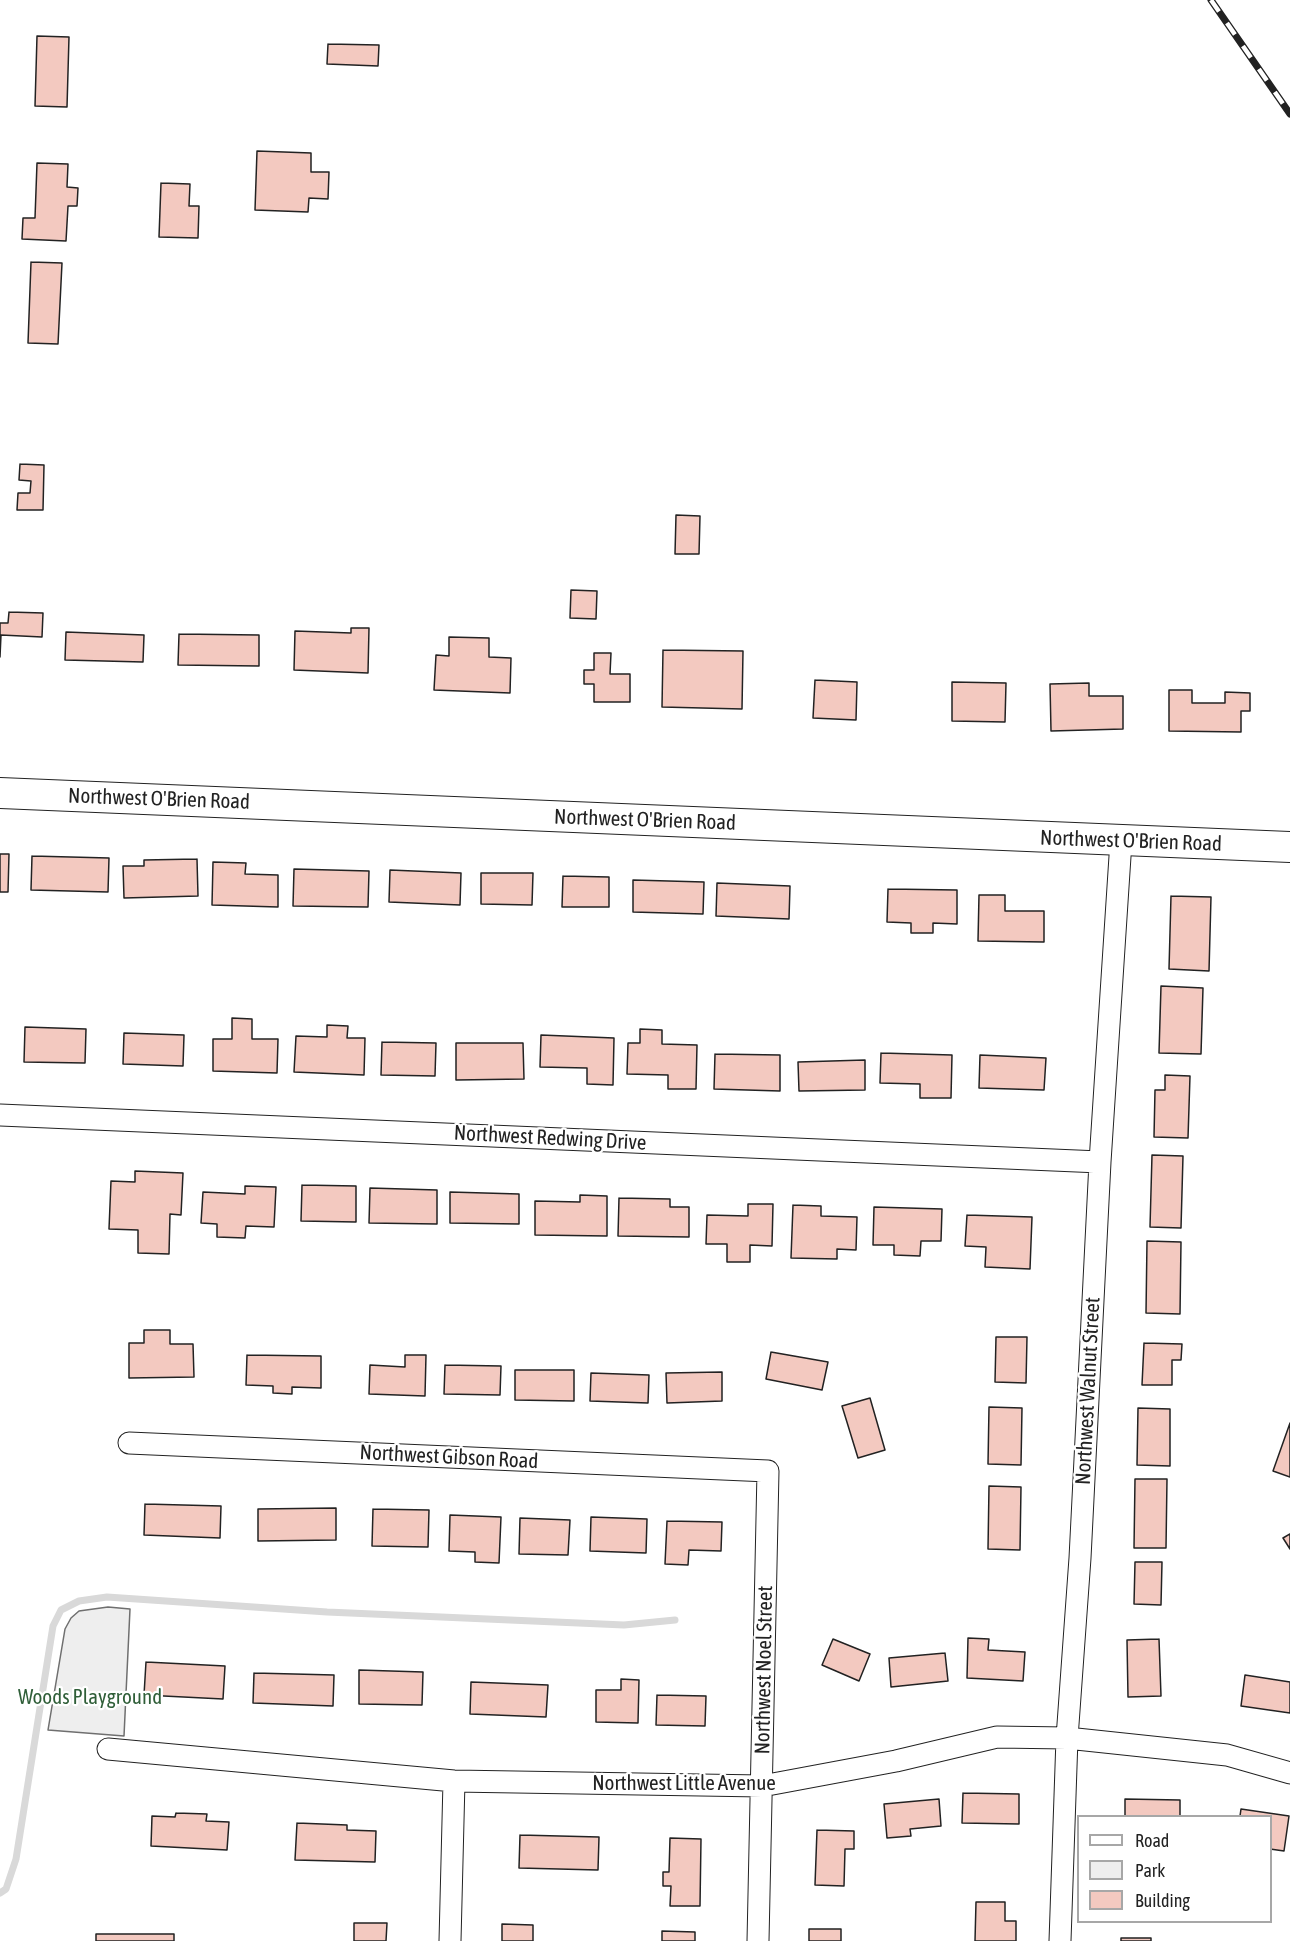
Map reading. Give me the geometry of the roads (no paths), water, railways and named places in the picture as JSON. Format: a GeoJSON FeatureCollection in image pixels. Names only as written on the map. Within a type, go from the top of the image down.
{"type":"FeatureCollection","features":[{"type":"Feature","properties":{"kind":"street","name":"Northwest O'Brien Road"},"geometry":{"type":"LineString","coordinates":[[0,792],[1290,847]]}},
{"type":"Feature","properties":{"kind":"street","name":"Northwest Walnut Street"},"geometry":{"type":"LineString","coordinates":[[1060,1941],[1067,1738],[1080,1558],[1100,1162],[1121,841]]}},
{"type":"Feature","properties":{"kind":"street","name":"Northwest Redwing Drive"},"geometry":{"type":"LineString","coordinates":[[0,1115],[1100,1162]]}},
{"type":"Feature","properties":{"kind":"street","name":"Northwest Gibson Road"},"geometry":{"type":"LineString","coordinates":[[129,1443],[768,1471]]}},
{"type":"Feature","properties":{"kind":"street","name":"Northwest Noel Street"},"geometry":{"type":"LineString","coordinates":[[758,1941],[768,1471]]}},
{"type":"Feature","properties":{"kind":"street","name":"Northwest Little Avenue"},"geometry":{"type":"LineString","coordinates":[[108,1749],[454,1781],[762,1786],[896,1761],[997,1737],[1067,1738],[1227,1755],[1290,1773]]}},
{"type":"Feature","properties":{"kind":"street"},"geometry":{"type":"LineString","coordinates":[[450,1941],[454,1781]]}},
{"type":"Feature","properties":{"kind":"waterway"},"geometry":{"type":"LineString","coordinates":[[0,1893],[6,1889],[16,1859],[53,1626],[61,1610],[79,1601],[107,1597],[327,1612],[624,1625],[675,1620]]}},
{"type":"Feature","properties":{"kind":"railway"},"geometry":{"type":"LineString","coordinates":[[1211,0],[1290,114]]}},
{"type":"Feature","properties":{"kind":"park label","name":"Woods Playground"},"geometry":{"type":"Point","coordinates":[90,1697]}}]}
